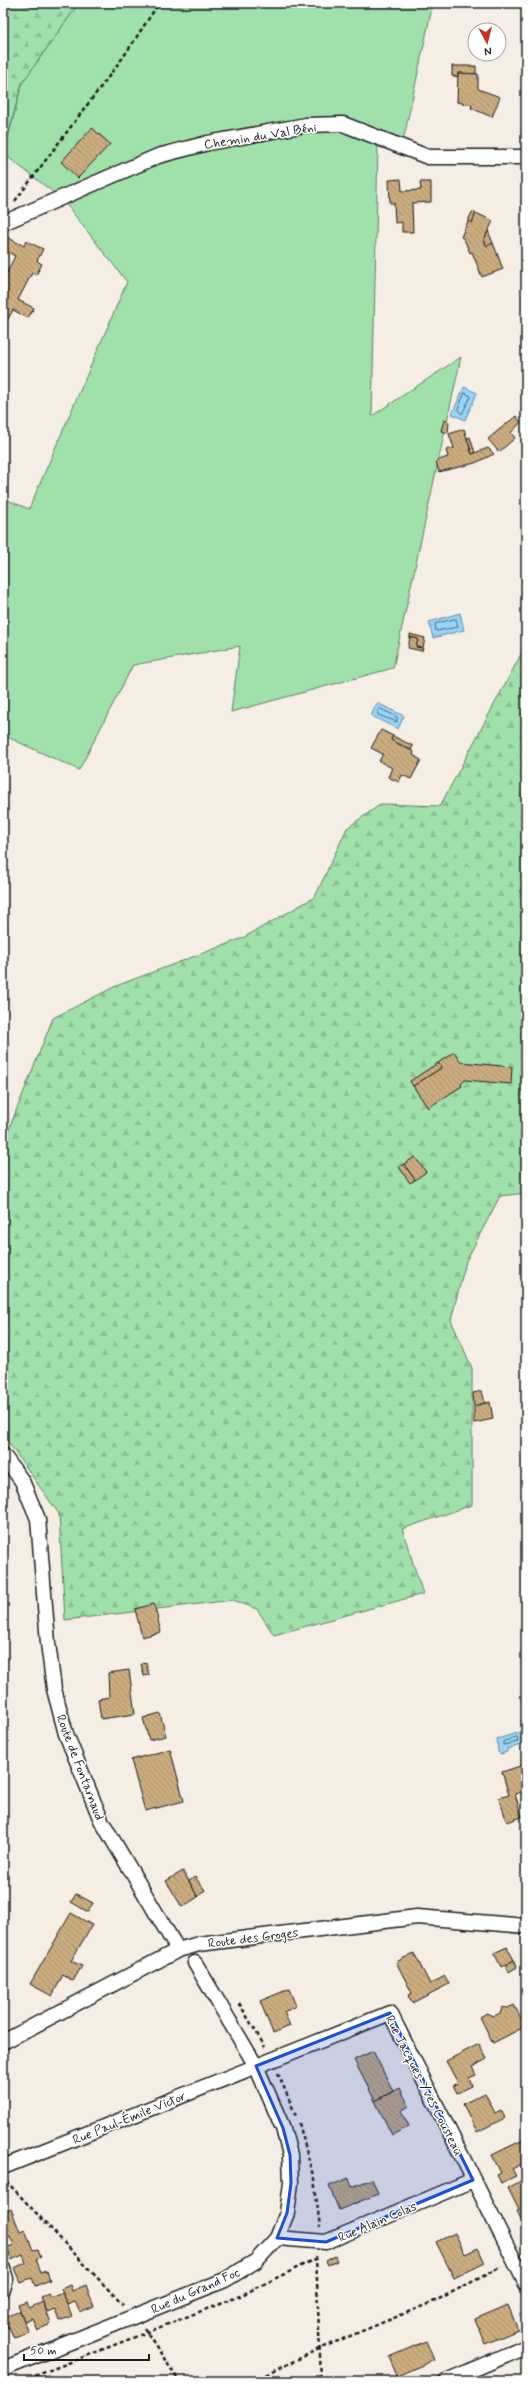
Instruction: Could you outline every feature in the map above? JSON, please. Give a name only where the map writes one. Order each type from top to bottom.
[{"type":"street","name":"Chemin du Val Béni","points":[[3,223],[158,156],[208,143],[306,125],[343,124],[428,157],[526,157]]},
{"type":"street","name":"Route de Fontarnaud","points":[[3,1455],[22,1481],[38,1519],[48,1643],[54,1689],[66,1734],[101,1820],[178,1950]]},
{"type":"street","name":"Route des Groges","points":[[3,2042],[178,1950],[222,1939],[417,1917],[526,1926]]},
{"type":"street","name":"Rue du Grand Foc","points":[[3,2368],[225,2280],[256,2262],[277,2238],[288,2205],[291,2183],[290,2155],[283,2128],[256,2066],[194,1963]]},
{"type":"street","name":"Rue Jacques-Yves Cousteau","points":[[256,2066],[390,2013],[526,2284]]},
{"type":"street","name":"Rue Paul-Émile Victor","points":[[3,2167],[256,2066]]},
{"type":"street","name":"Rue Alain Colas","points":[[277,2238],[319,2243],[334,2240],[473,2180]]},
{"type":"street","points":[[3,2269],[6,2279],[3,2289]]},
{"type":"street","points":[[446,2381],[526,2347]]},
{"type":"path","points":[[12,205],[124,56],[158,3]]},
{"type":"path","points":[[3,2177],[148,2332],[179,2381]]},
{"type":"path","points":[[319,2243],[317,2258],[321,2381]]},
{"type":"path","points":[[22,2381],[240,2296],[317,2258]]},
{"type":"path","points":[[252,2381],[321,2348],[435,2301],[514,2260]]},
{"type":"highlighted area","points":[[390,2013],[473,2180],[326,2242],[277,2238],[287,2213],[291,2183],[290,2155],[283,2128],[256,2066]]},
{"type":"green space","points":[[3,3],[79,3],[22,83],[3,154]]},
{"type":"green space","points":[[79,3],[433,3],[404,137],[378,145],[372,416],[461,357],[393,668],[231,712],[240,646],[133,665],[79,770],[3,735],[3,498],[29,509],[127,282],[62,199],[4,154],[22,83]]},
{"type":"green space","points":[[526,645],[526,1193],[500,1196],[466,1261],[451,1320],[472,1368],[472,1505],[402,1529],[423,1594],[274,1635],[257,1609],[233,1600],[65,1620],[59,1514],[3,1435],[3,1144],[53,1018],[116,986],[243,938],[315,897],[347,828],[381,804],[440,806]]},
{"type":"water","points":[[464,387],[477,393],[465,420],[452,414]]},
{"type":"water","points":[[460,613],[464,630],[433,638],[429,622]]},
{"type":"water","points":[[377,703],[404,716],[398,729],[371,716]]},
{"type":"water","points":[[521,1732],[525,1744],[507,1749],[507,1752],[501,1754],[498,1752],[497,1739]]},
{"type":"building","points":[[452,66],[476,66],[476,74],[458,73],[458,77],[452,76]]},
{"type":"building","points":[[458,73],[478,74],[478,89],[500,97],[492,117],[471,108],[472,105],[457,102]]},
{"type":"building","points":[[92,128],[110,144],[78,178],[61,162]]},
{"type":"building","points":[[401,179],[402,191],[421,190],[420,182],[431,182],[431,202],[412,203],[413,232],[402,232],[402,222],[395,223],[394,203],[390,203],[389,180]]},
{"type":"building","points":[[472,212],[476,213],[472,223],[468,221]]},
{"type":"building","points":[[476,213],[493,221],[484,240],[487,246],[493,243],[503,269],[482,277],[472,252],[470,253],[464,239],[461,237],[468,221],[472,223]]},
{"type":"building","points":[[488,231],[493,243],[487,246],[484,240]]},
{"type":"building","points":[[3,235],[24,246],[26,241],[43,249],[37,261],[42,264],[36,275],[32,273],[18,300],[34,308],[28,318],[13,310],[8,319],[3,316],[3,280],[15,256],[3,249]]},
{"type":"building","points":[[516,416],[521,422],[511,433],[515,438],[499,452],[488,439]]},
{"type":"building","points":[[444,420],[449,422],[448,433],[441,431]]},
{"type":"building","points":[[464,429],[472,454],[488,448],[494,454],[475,463],[439,472],[436,461],[448,457],[446,450],[454,448],[449,434]]},
{"type":"building","points":[[470,437],[475,453],[472,454],[467,438]]},
{"type":"building","points":[[410,634],[425,638],[423,648],[416,647],[418,639],[410,637]]},
{"type":"building","points":[[410,637],[418,639],[416,647],[423,648],[422,651],[408,648]]},
{"type":"building","points":[[381,730],[393,736],[391,740],[414,752],[413,755],[421,760],[411,779],[402,775],[399,782],[388,777],[392,768],[379,761],[383,754],[371,748]]},
{"type":"building","points":[[393,736],[413,746],[411,750],[391,740]]},
{"type":"building","points":[[454,1052],[461,1062],[512,1067],[511,1084],[465,1080],[461,1084],[462,1086],[428,1108],[413,1086],[441,1068],[438,1063]]},
{"type":"building","points":[[438,1063],[441,1068],[413,1086],[410,1081]]},
{"type":"building","points":[[415,1157],[426,1172],[415,1180],[404,1164]]},
{"type":"building","points":[[404,1164],[415,1180],[410,1183],[399,1167]]},
{"type":"building","points":[[482,1391],[485,1403],[474,1406],[473,1393]]},
{"type":"building","points":[[490,1402],[493,1419],[474,1423],[474,1406]]},
{"type":"building","points":[[154,1604],[161,1632],[142,1637],[135,1609]]},
{"type":"building","points":[[146,1663],[149,1675],[144,1676],[141,1664]]},
{"type":"building","points":[[129,1670],[135,1714],[101,1719],[98,1699],[109,1697],[108,1673]]},
{"type":"building","points":[[160,1713],[166,1736],[149,1740],[143,1718]]},
{"type":"building","points":[[170,1749],[184,1801],[145,1811],[131,1760]]},
{"type":"building","points":[[526,1764],[526,1790],[515,1794],[522,1817],[507,1822],[499,1798],[509,1795],[502,1772]]},
{"type":"building","points":[[183,1871],[198,1897],[182,1907],[166,1881]]},
{"type":"building","points":[[195,1877],[205,1890],[198,1897],[189,1881]]},
{"type":"building","points":[[76,1894],[93,1903],[88,1912],[71,1902]]},
{"type":"building","points":[[71,1913],[92,1925],[71,1961],[82,1966],[73,1981],[63,1975],[52,1996],[30,1984]]},
{"type":"building","points":[[507,1947],[514,1960],[501,1967],[494,1953]]},
{"type":"building","points":[[414,1953],[430,1984],[445,1976],[449,1984],[412,2003],[408,1996],[412,1993],[396,1962]]},
{"type":"building","points":[[514,1960],[517,1967],[509,1972],[505,1965]]},
{"type":"building","points":[[289,1989],[296,2006],[284,2012],[290,2026],[273,2033],[260,2001]]},
{"type":"building","points":[[514,2005],[521,2018],[526,2016],[526,2026],[493,2043],[480,2017],[487,2013],[494,2016],[500,2013],[502,2007],[508,2008]]},
{"type":"building","points":[[479,2044],[487,2059],[472,2067],[476,2075],[469,2078],[472,2086],[457,2093],[453,2085],[458,2083],[446,2061]]},
{"type":"building","points":[[373,2051],[393,2091],[375,2101],[354,2060]]},
{"type":"building","points":[[400,2088],[409,2106],[401,2111],[409,2126],[392,2135],[375,2101]]},
{"type":"building","points":[[485,2093],[495,2113],[501,2110],[505,2118],[477,2132],[463,2104]]},
{"type":"building","points":[[523,2140],[526,2146],[526,2162],[512,2169],[516,2176],[501,2183],[497,2175],[501,2173],[492,2155]]},
{"type":"building","points":[[349,2178],[352,2187],[372,2179],[378,2194],[339,2210],[329,2186]]},
{"type":"building","points":[[526,2178],[526,2216],[521,2219],[517,2211],[519,2210],[508,2188]]},
{"type":"building","points":[[3,2202],[7,2211],[11,2209],[20,2232],[25,2230],[33,2250],[38,2249],[41,2257],[36,2259],[41,2273],[47,2271],[50,2280],[35,2286],[32,2278],[20,2282],[14,2268],[26,2263],[23,2255],[11,2260],[8,2247],[14,2245],[10,2236],[3,2239]]},
{"type":"building","points":[[455,2233],[465,2254],[478,2248],[485,2263],[454,2278],[436,2242]]},
{"type":"building","points":[[335,2256],[337,2261],[328,2265],[326,2261]]},
{"type":"building","points":[[70,2285],[72,2291],[86,2285],[94,2307],[80,2313],[75,2301],[67,2304],[61,2289]]},
{"type":"building","points":[[63,2293],[72,2316],[59,2321],[55,2309],[47,2312],[41,2297],[49,2294],[51,2298]]},
{"type":"building","points":[[27,2302],[29,2308],[43,2302],[51,2324],[37,2330],[32,2318],[24,2321],[18,2305]]},
{"type":"building","points":[[508,2305],[518,2330],[485,2344],[475,2319]]},
{"type":"building","points":[[3,2311],[6,2317],[20,2311],[29,2333],[14,2338],[9,2327],[3,2329]]},
{"type":"building","points":[[426,2341],[434,2360],[397,2376],[389,2357]]}]
